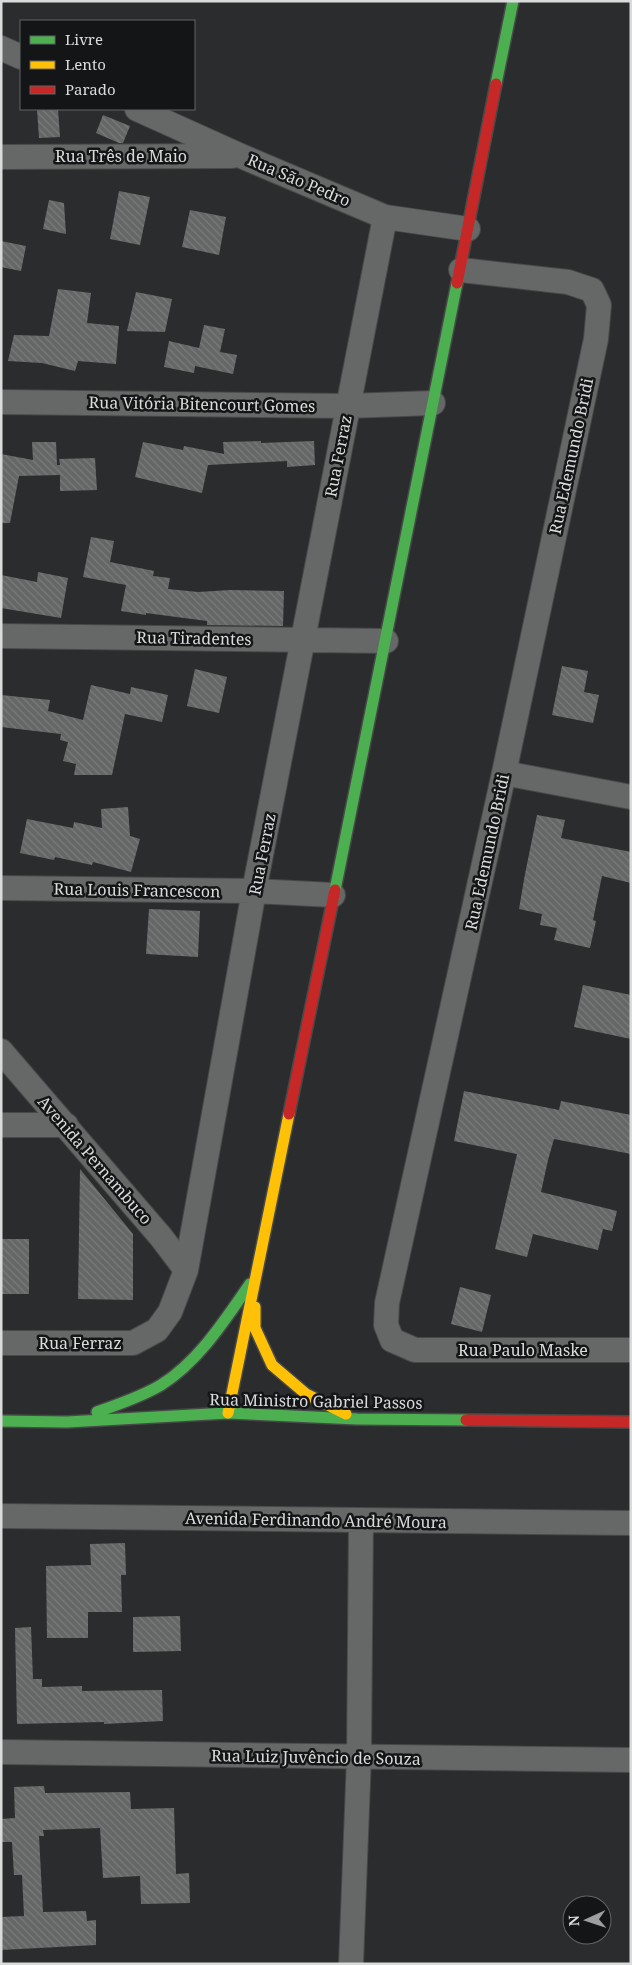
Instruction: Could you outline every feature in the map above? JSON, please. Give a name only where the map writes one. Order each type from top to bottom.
[{"type":"main road","points":[[228,1413],[386,641],[513,1]]},
{"type":"main road","points":[[255,1277],[255,1328],[272,1365],[306,1394],[357,1419]]},
{"type":"main road","points":[[67,1422],[128,1400],[167,1381],[207,1344],[255,1277]]},
{"type":"main road","name":"Rua Ministro Gabriel Passos","points":[[1,1421],[67,1422],[228,1413],[357,1419],[631,1422]]},
{"type":"street","points":[[1,48],[20,57]]},
{"type":"street","name":"Rua São Pedro","points":[[139,110],[241,156],[385,217],[468,229]]},
{"type":"street","name":"Rua Três de Maio","points":[[1,157],[241,156]]},
{"type":"street","name":"Rua Ferraz","points":[[1,1344],[133,1342],[157,1330],[170,1312],[186,1270],[254,891],[385,217]]},
{"type":"street","name":"Rua Edemundo Bridi","points":[[415,1350],[392,1340],[386,1325],[387,1303],[504,772],[596,339],[598,305],[592,290],[568,282],[460,270]]},
{"type":"street","name":"Rua Vitória Bitencourt Gomes","points":[[1,402],[348,406],[433,403]]},
{"type":"street","name":"Rua Tiradentes","points":[[1,636],[386,641]]},
{"type":"street","points":[[504,772],[631,797]]},
{"type":"street","name":"Rua Louis Francescon","points":[[1,888],[254,891],[334,895]]},
{"type":"street","name":"Avenida Pernambuco","points":[[1,1052],[161,1236],[186,1270]]},
{"type":"street","points":[[1,1124],[66,1125]]},
{"type":"street","name":"Rua Paulo Maske","points":[[415,1350],[630,1345]]},
{"type":"street","name":"Avenida Ferdinando André Moura","points":[[1,1516],[631,1522]]},
{"type":"street","points":[[351,1964],[359,1757],[360,1520]]},
{"type":"street","name":"Rua Luiz Juvêncio de Souza","points":[[1,1752],[631,1760]]},
{"type":"building","points":[[37,110],[58,110],[60,137],[39,138]]},
{"type":"building","points":[[103,115],[130,126],[123,143],[96,133]]},
{"type":"building","points":[[119,191],[150,197],[140,245],[110,239]]},
{"type":"building","points":[[49,200],[64,203],[66,234],[43,229]]},
{"type":"building","points":[[190,210],[226,217],[219,255],[182,247]]},
{"type":"building","points":[[1,241],[26,246],[21,271],[1,267]]},
{"type":"building","points":[[58,289],[91,293],[87,323],[119,326],[116,364],[78,361],[75,371],[42,363],[8,361],[14,335],[49,336]]},
{"type":"building","points":[[136,292],[172,299],[165,332],[127,331]]},
{"type":"building","points":[[204,325],[225,329],[220,352],[237,355],[233,374],[195,366],[194,373],[164,367],[169,341],[199,348]]},
{"type":"building","points":[[261,441],[261,443],[314,441],[315,465],[287,467],[287,461],[208,465],[202,493],[135,477],[143,442],[183,450],[184,446],[224,454],[223,442]]},
{"type":"building","points":[[32,442],[56,442],[57,465],[60,465],[59,459],[95,458],[97,490],[60,491],[60,475],[19,476],[10,523],[1,523],[1,454],[33,460]]},
{"type":"building","points":[[91,537],[114,541],[110,562],[154,571],[153,576],[170,578],[168,589],[198,592],[230,590],[284,591],[283,626],[207,625],[207,621],[121,611],[126,585],[83,577]]},
{"type":"building","points":[[38,572],[68,578],[61,618],[1,608],[1,575],[37,582]]},
{"type":"building","points":[[562,666],[588,671],[584,692],[599,695],[593,723],[552,715]]},
{"type":"building","points":[[195,669],[227,677],[219,713],[187,706]]},
{"type":"building","points":[[91,685],[130,694],[131,687],[168,695],[162,722],[125,714],[112,775],[74,775],[76,764],[63,761],[68,742],[60,740],[61,734],[1,727],[1,695],[50,700],[48,711],[83,720]]},
{"type":"building","points":[[128,807],[130,836],[140,839],[131,872],[93,862],[92,865],[55,857],[54,860],[20,853],[27,819],[73,828],[74,822],[102,828],[101,809]]},
{"type":"building","points":[[537,815],[565,820],[561,838],[631,852],[631,883],[602,876],[593,920],[596,921],[590,948],[554,940],[557,928],[540,925],[542,914],[519,909]]},
{"type":"building","points":[[149,909],[200,911],[198,957],[146,954]]},
{"type":"building","points":[[583,985],[631,995],[631,1039],[574,1027]]},
{"type":"building","points":[[464,1091],[559,1110],[561,1101],[631,1115],[631,1154],[554,1139],[548,1160],[541,1192],[617,1211],[612,1231],[603,1229],[598,1250],[533,1234],[527,1257],[495,1249],[517,1154],[454,1141]]},
{"type":"building","points":[[80,1169],[133,1234],[133,1300],[78,1299]]},
{"type":"building","points":[[1,1239],[29,1239],[29,1294],[1,1294]]},
{"type":"building","points":[[460,1287],[491,1295],[482,1332],[451,1324]]},
{"type":"building","points":[[125,1543],[126,1575],[121,1575],[122,1612],[88,1612],[88,1638],[47,1638],[46,1566],[91,1565],[90,1544]]},
{"type":"building","points":[[180,1616],[181,1651],[133,1652],[133,1617]]},
{"type":"building","points":[[31,1627],[33,1679],[42,1679],[42,1687],[82,1686],[82,1691],[162,1690],[163,1721],[104,1724],[104,1722],[17,1724],[15,1628]]},
{"type":"building","points":[[44,1786],[45,1793],[130,1792],[131,1809],[174,1808],[176,1874],[189,1873],[190,1903],[141,1904],[140,1876],[103,1878],[100,1828],[43,1830],[44,1836],[39,1836],[43,1912],[86,1911],[87,1921],[96,1920],[96,1945],[1,1950],[1,1917],[24,1916],[22,1875],[14,1875],[12,1842],[1,1842],[1,1819],[15,1818],[14,1787]]},
{"type":"traffic: fast","points":[[496,84],[513,1]]},
{"type":"traffic: fast","points":[[335,890],[457,283]]},
{"type":"traffic: fast","points":[[97,1412],[146,1393],[175,1375],[210,1339],[250,1284]]},
{"type":"traffic: fast","points":[[1,1421],[67,1422],[228,1413],[357,1419],[466,1420]]},
{"type":"traffic: slow","points":[[228,1413],[289,1114]]},
{"type":"traffic: slow","points":[[255,1307],[255,1328],[272,1365],[306,1394],[346,1414]]},
{"type":"traffic: jam","points":[[457,283],[496,84]]},
{"type":"traffic: jam","points":[[289,1114],[335,890]]},
{"type":"traffic: jam","points":[[466,1420],[631,1422]]}]
